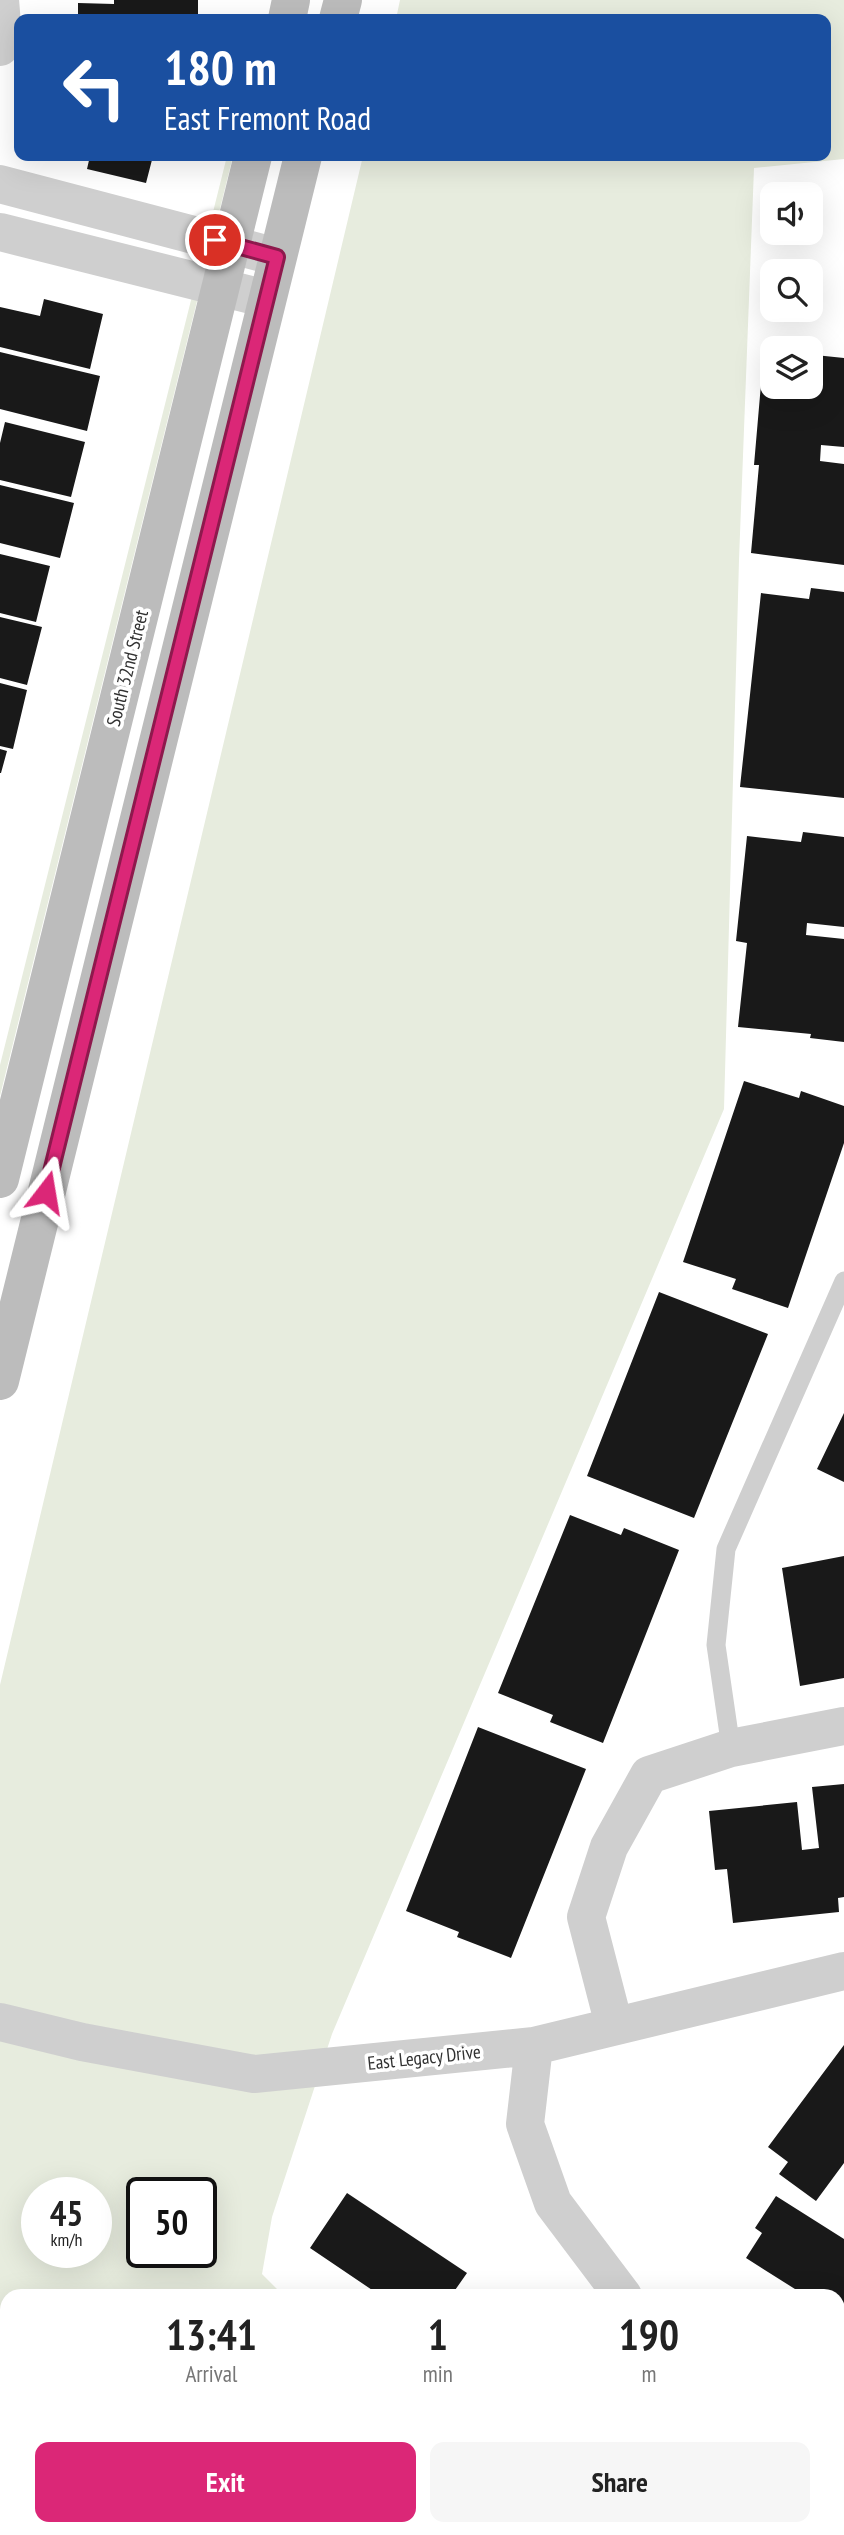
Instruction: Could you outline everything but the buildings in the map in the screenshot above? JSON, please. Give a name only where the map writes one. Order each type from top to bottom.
[{"type":"main road","name":"South 32nd Street","points":[[0,1179],[252,161]]},
{"type":"main road","points":[[0,1381],[302,161]]},
{"type":"street","points":[[0,0],[3,36],[0,47]]},
{"type":"street","points":[[0,184],[277,257]]},
{"type":"street","points":[[66,249],[78,205]]},
{"type":"street","points":[[0,232],[267,299]]},
{"type":"street","points":[[614,2025],[586,1917],[610,1847],[649,1775],[731,1748],[844,1726]]},
{"type":"street","name":"East Legacy Drive","points":[[0,2022],[82,2042],[254,2074],[534,2046],[844,1971]]},
{"type":"street","points":[[534,2046],[525,2124],[553,2203],[617,2289]]},
{"type":"lane","points":[[731,1748],[716,1645],[726,1549],[844,1281]]},
{"type":"shaded area","points":[[400,0],[844,0],[844,159],[831,160],[831,14],[397,14]]},
{"type":"shaded area","points":[[226,161],[232,161],[0,1096],[0,1065]]},
{"type":"shaded area","points":[[362,161],[824,161],[754,168],[739,560],[724,1109],[332,2034],[272,2217],[262,2274],[277,2289],[0,2289],[0,1685]]},
{"type":"route","points":[[46,1192],[277,257],[215,240]]}]
